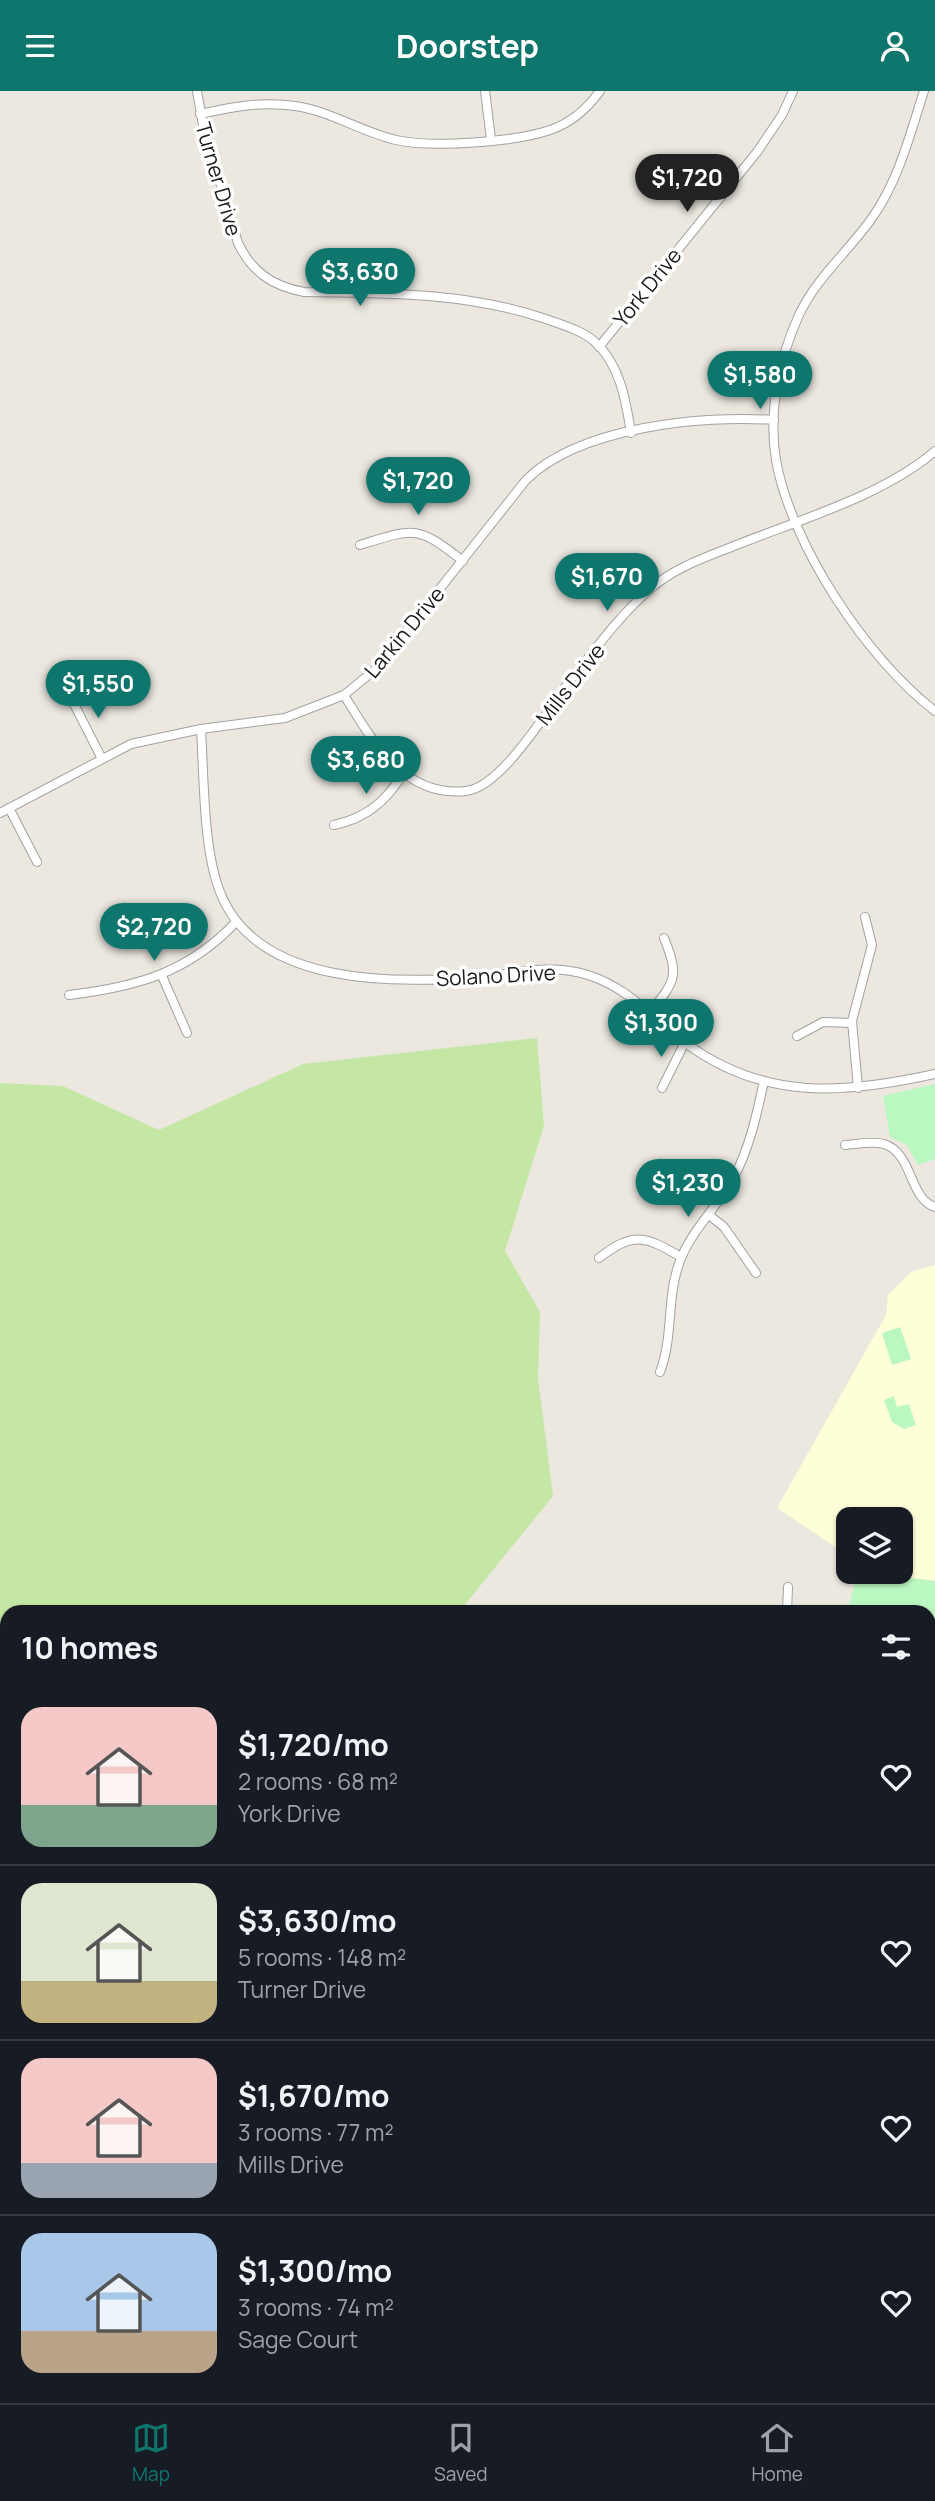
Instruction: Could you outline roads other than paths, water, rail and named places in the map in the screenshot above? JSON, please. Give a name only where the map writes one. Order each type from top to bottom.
[{"type":"street","name":"Turner Drive","points":[[197,91],[200,114],[237,243],[254,268],[272,282],[304,292],[450,296],[531,314],[583,334],[599,347],[621,382],[631,433]]},
{"type":"street","points":[[485,91],[491,139]]},
{"type":"street","points":[[200,114],[238,106],[278,104],[319,111],[375,133],[414,143],[455,144],[550,130],[574,119],[600,91]]},
{"type":"street","name":"York Drive","points":[[599,347],[757,152],[782,115],[793,91]]},
{"type":"street","points":[[924,91],[887,194],[859,235],[823,276],[800,313],[783,357],[774,420],[776,460],[797,521],[823,579],[856,627],[903,683],[935,711]]},
{"type":"street","name":"Larkin Drive","points":[[0,813],[131,744],[201,729],[285,718],[344,695],[377,668],[526,480],[543,463],[574,447],[696,420],[774,420]]},
{"type":"street","name":"Mills Drive","points":[[344,695],[380,752],[403,774],[440,790],[472,790],[489,780],[516,754],[630,607],[652,587],[704,557],[890,481],[935,451]]},
{"type":"street","points":[[360,545],[403,531],[415,531],[438,541],[463,561]]},
{"type":"street","points":[[69,694],[102,759]]},
{"type":"street","name":"Solano Drive","points":[[201,729],[214,870],[219,891],[236,922],[255,939],[301,965],[326,973],[418,979],[481,977],[533,968],[564,970],[604,982],[652,1011],[685,1042],[734,1072],[764,1081],[827,1091],[935,1075]]},
{"type":"street","points":[[334,825],[354,821],[370,811],[390,796],[403,774]]},
{"type":"street","points":[[9,808],[37,862]]},
{"type":"street","points":[[858,1088],[852,1023],[872,945],[865,917]]},
{"type":"street","points":[[69,995],[136,985],[162,976],[206,948],[236,922]]},
{"type":"street","points":[[652,1011],[672,986],[675,974],[674,962],[664,938]]},
{"type":"street","points":[[162,976],[187,1033]]},
{"type":"street","points":[[797,1036],[822,1022],[852,1023]]},
{"type":"street","points":[[662,1088],[685,1042]]},
{"type":"street","points":[[660,1371],[668,1350],[675,1275],[681,1257],[733,1178],[743,1156],[764,1081]]},
{"type":"street","points":[[845,1145],[874,1143],[893,1149],[905,1163],[925,1201],[935,1207]]},
{"type":"street","points":[[709,1215],[724,1227],[756,1273]]},
{"type":"street","points":[[599,1258],[613,1247],[634,1238],[646,1239],[681,1257]]},
{"type":"street","points":[[787,1605],[788,1587]]}]
